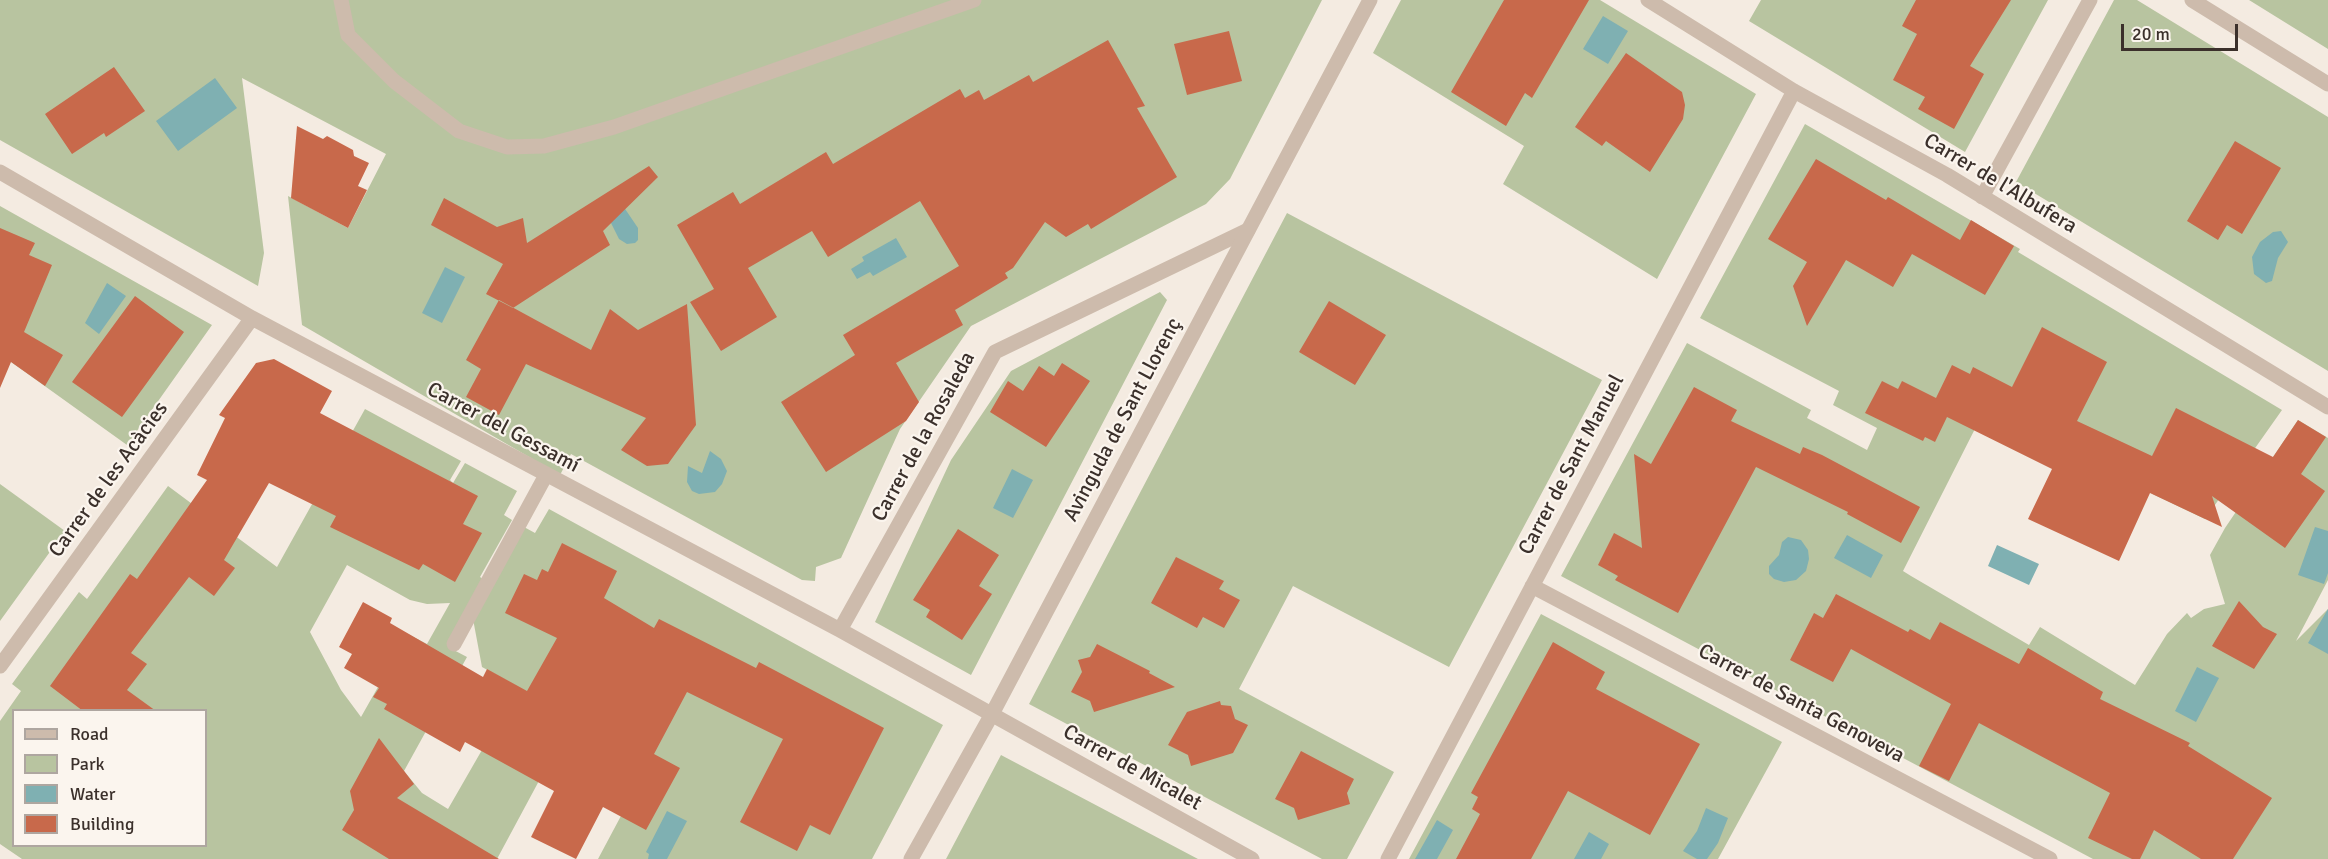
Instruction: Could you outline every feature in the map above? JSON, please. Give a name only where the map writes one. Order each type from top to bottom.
[{"type":"street","points":[[341,0],[348,35],[394,81],[459,132],[507,147],[544,146],[614,127],[974,0]]},
{"type":"street","name":"Avinguda de Sant Llorenç","points":[[911,859],[992,714],[1370,0]]},
{"type":"street","name":"Carrer de l'Albufera","points":[[1648,0],[1794,91],[1982,197],[2328,407]]},
{"type":"street","points":[[1982,197],[2090,0]]},
{"type":"street","points":[[2192,0],[2328,84]]},
{"type":"street","name":"Carrer de Sant Manuel","points":[[1388,859],[1794,91]]},
{"type":"street","name":"Carrer del Gessamí","points":[[0,172],[252,318],[840,630],[992,714]]},
{"type":"street","name":"Carrer de la Rosaleda","points":[[840,630],[995,352],[1248,230]]},
{"type":"street","name":"Carrer de les Acàcies","points":[[0,666],[252,318]]},
{"type":"street","points":[[454,644],[546,475]]},
{"type":"street","name":"Carrer de Santa Genoveva","points":[[1532,586],[2050,859]]},
{"type":"street","name":"Carrer de Micalet","points":[[992,714],[1252,859]]},
{"type":"green space","points":[[0,0],[1322,0],[1230,179],[1206,204],[971,326],[900,429],[841,558],[816,567],[815,581],[802,580],[571,454],[560,475],[302,325],[288,196],[348,228],[386,154],[242,78],[264,253],[258,286],[0,140]]},
{"type":"green space","points":[[1401,0],[1600,0],[1756,94],[1657,279],[1503,184],[1524,146],[1373,53]]},
{"type":"green space","points":[[1761,0],[2048,0],[1965,152],[1749,21]]},
{"type":"green space","points":[[2114,0],[2137,0],[2328,117],[2328,371],[2016,182]]},
{"type":"green space","points":[[2249,0],[2328,0],[2328,49]]},
{"type":"green space","points":[[1805,124],[2020,249],[2018,252],[2282,410],[2205,519],[1983,413],[1903,571],[1911,576],[2029,645],[2040,627],[2135,685],[2167,634],[2187,613],[2191,618],[2204,609],[2225,604],[2210,555],[2225,528],[2298,420],[2328,438],[2328,580],[2296,641],[2328,609],[2328,859],[2093,859],[1561,576],[1687,343],[1811,410],[1807,418],[1867,450],[1877,428],[1833,405],[1839,391],[1700,318]]},
{"type":"green space","points":[[0,206],[212,325],[127,445],[0,354]]},
{"type":"green space","points":[[1287,213],[1602,380],[1449,667],[1293,586],[1239,689],[1394,772],[1347,859],[1322,859],[1029,704]]},
{"type":"green space","points":[[1160,292],[1167,300],[971,675],[875,622],[951,460],[1011,371]]},
{"type":"green space","points":[[365,409],[461,461],[450,480],[453,483],[465,463],[517,491],[504,515],[512,520],[480,577],[486,581],[448,647],[467,657],[404,771],[422,793],[448,809],[490,736],[515,685],[482,667],[473,619],[524,527],[535,533],[549,509],[943,725],[872,859],[598,859],[654,754],[576,712],[497,859],[22,859],[0,844],[0,721],[21,691],[12,684],[79,592],[87,599],[168,486],[277,567]],"holes":[[[347,565],[410,600],[427,604],[450,603],[427,644],[408,634],[361,717],[341,690],[310,632]]]},
{"type":"green space","points":[[0,484],[65,531],[0,621]]},
{"type":"green space","points":[[1541,614],[1782,742],[1718,859],[1409,859]]},
{"type":"green space","points":[[1001,755],[1198,859],[946,859]]},
{"type":"water","points":[[1603,16],[1628,31],[1608,64],[1583,49]]},
{"type":"water","points":[[215,78],[237,108],[178,151],[156,121]]},
{"type":"water","points":[[619,200],[638,228],[638,240],[635,243],[627,244],[619,239],[609,219]]},
{"type":"water","points":[[2281,231],[2288,242],[2278,258],[2272,281],[2266,283],[2254,274],[2252,257],[2260,242],[2273,232]]},
{"type":"water","points":[[896,238],[907,257],[873,276],[870,272],[857,279],[851,269],[864,261],[862,257]]},
{"type":"water","points":[[445,267],[465,277],[442,323],[422,313]]},
{"type":"water","points":[[107,283],[126,296],[99,334],[85,323]]},
{"type":"water","points":[[710,451],[721,459],[727,471],[722,484],[715,492],[699,494],[692,491],[687,482],[688,466],[702,473]]},
{"type":"water","points":[[1012,469],[1033,480],[1013,518],[993,508]]},
{"type":"water","points":[[2315,527],[2328,531],[2328,573],[2324,584],[2298,575]]},
{"type":"water","points":[[1847,535],[1883,555],[1871,578],[1834,558]]},
{"type":"water","points":[[1788,537],[1801,540],[1808,550],[1809,559],[1806,571],[1796,580],[1784,582],[1774,579],[1769,574],[1769,566],[1779,555],[1782,542]]},
{"type":"water","points":[[1997,545],[2039,564],[2029,585],[1988,566]]},
{"type":"water","points":[[2328,609],[2328,654],[2308,643]]},
{"type":"water","points":[[2197,667],[2219,678],[2196,722],[2175,711]]},
{"type":"water","points":[[1706,808],[1728,818],[1718,843],[1707,859],[1697,859],[1683,851],[1697,831]]},
{"type":"water","points":[[667,811],[687,821],[667,859],[648,859],[649,854],[646,852]]},
{"type":"water","points":[[1437,820],[1453,830],[1437,859],[1415,859]]},
{"type":"water","points":[[1589,832],[1609,844],[1601,859],[1574,859]]},
{"type":"building","points":[[1504,0],[1589,0],[1532,98],[1525,93],[1506,126],[1451,92]]},
{"type":"building","points":[[1916,0],[2011,0],[1970,66],[1984,74],[1954,129],[1918,109],[1925,97],[1893,80],[1917,34],[1902,26]]},
{"type":"building","points":[[1229,31],[1242,81],[1187,95],[1174,44]]},
{"type":"building","points":[[1108,40],[1145,106],[1137,108],[1177,177],[1091,229],[1088,224],[1066,237],[1045,222],[1013,268],[1005,273],[1008,278],[955,310],[963,325],[896,363],[919,402],[906,421],[826,472],[781,402],[855,355],[843,335],[959,266],[920,201],[828,257],[812,231],[748,268],[777,317],[721,351],[690,302],[714,289],[677,225],[733,192],[740,204],[826,152],[833,164],[960,89],[965,98],[979,90],[984,100],[1029,75],[1033,82]]},
{"type":"building","points":[[1626,53],[1682,92],[1685,105],[1683,119],[1650,172],[1606,141],[1602,146],[1575,127]]},
{"type":"building","points":[[114,67],[145,111],[106,137],[104,133],[72,154],[45,114]]},
{"type":"building","points":[[297,126],[323,139],[327,136],[353,150],[354,156],[369,163],[358,186],[367,190],[348,228],[291,198]]},
{"type":"building","points":[[2235,141],[2281,168],[2242,234],[2227,225],[2218,240],[2187,221]]},
{"type":"building","points":[[1816,159],[1886,200],[1888,197],[1960,240],[1971,220],[2014,246],[1985,295],[1912,254],[1893,287],[1846,260],[1807,326],[1793,286],[1807,262],[1768,239]]},
{"type":"building","points":[[649,166],[658,177],[603,231],[610,245],[513,308],[486,294],[503,264],[431,225],[444,198],[497,227],[523,218],[527,243]]},
{"type":"building","points":[[0,228],[35,243],[29,255],[52,265],[24,332],[63,355],[45,386],[11,362],[0,388]]},
{"type":"building","points":[[135,296],[184,332],[122,417],[72,382]]},
{"type":"building","points":[[499,300],[591,350],[610,309],[638,330],[687,304],[696,425],[668,464],[647,466],[621,450],[646,418],[526,364],[499,415],[466,397],[481,369],[466,360]]},
{"type":"building","points":[[1329,301],[1386,335],[1355,385],[1299,352]]},
{"type":"building","points":[[2042,327],[2107,362],[2077,421],[2152,456],[2176,408],[2273,457],[2298,420],[2326,437],[2301,474],[2325,491],[2285,548],[2212,496],[2222,527],[2150,493],[2119,561],[2028,519],[2052,469],[1947,417],[1935,442],[1925,437],[1923,441],[1865,413],[1882,381],[1898,389],[1902,381],[1936,398],[1952,365],[1970,374],[1973,367],[2012,387]]},
{"type":"building","points":[[274,359],[332,391],[320,413],[478,496],[463,524],[482,533],[455,582],[423,564],[419,570],[330,527],[336,516],[269,483],[224,560],[235,568],[214,596],[189,577],[131,653],[147,664],[127,690],[153,709],[80,709],[50,686],[130,574],[137,579],[207,480],[197,475],[225,418],[219,415],[256,363]]},
{"type":"building","points":[[1062,363],[1090,381],[1046,447],[990,412],[1008,381],[1023,391],[1039,366],[1054,376]]},
{"type":"building","points":[[1694,387],[1737,410],[1731,421],[1800,454],[1803,447],[1822,455],[1920,507],[1901,543],[1847,514],[1848,512],[1756,467],[1678,613],[1615,580],[1618,576],[1598,565],[1614,533],[1642,548],[1634,454],[1651,464]]},
{"type":"building","points":[[958,529],[999,555],[979,586],[992,594],[962,640],[926,617],[930,610],[913,600]]},
{"type":"building","points":[[562,543],[617,571],[604,598],[654,628],[659,619],[756,668],[759,662],[884,728],[830,835],[810,825],[797,851],[740,822],[783,739],[687,692],[654,754],[680,768],[646,830],[603,807],[576,859],[531,837],[554,791],[465,742],[460,752],[384,709],[387,704],[373,697],[379,688],[344,668],[352,654],[339,647],[363,602],[392,618],[390,623],[483,677],[487,669],[527,691],[557,638],[505,613],[524,574],[537,580],[542,569],[548,572]]},
{"type":"building","points":[[1176,557],[1224,581],[1219,589],[1240,600],[1224,628],[1203,617],[1197,628],[1151,603]]},
{"type":"building","points":[[1836,594],[1908,632],[1910,629],[1930,640],[1940,622],[2019,664],[2028,648],[2103,692],[2100,699],[2190,743],[2188,746],[2272,798],[2233,859],[2201,859],[2154,830],[2140,859],[2132,859],[2088,838],[2110,793],[1979,723],[1949,781],[1919,766],[1951,704],[1851,649],[1833,682],[1790,660],[1814,613],[1823,618]]},
{"type":"building","points":[[2239,601],[2263,627],[2277,634],[2254,669],[2212,646]]},
{"type":"building","points":[[1553,642],[1605,672],[1596,689],[1700,744],[1650,835],[1568,791],[1531,859],[1456,859],[1480,814],[1472,809],[1478,797],[1471,793]]},
{"type":"building","points":[[1097,644],[1150,671],[1149,673],[1175,687],[1094,712],[1090,701],[1071,692],[1082,672],[1078,660],[1090,657]]},
{"type":"building","points":[[1220,701],[1221,705],[1231,706],[1235,719],[1248,725],[1233,753],[1191,766],[1188,755],[1168,745],[1187,712]]},
{"type":"building","points":[[379,738],[414,784],[397,798],[499,859],[389,859],[342,830],[354,810],[350,791]]},
{"type":"building","points":[[1301,751],[1354,779],[1347,793],[1350,804],[1298,820],[1294,808],[1275,799]]}]
